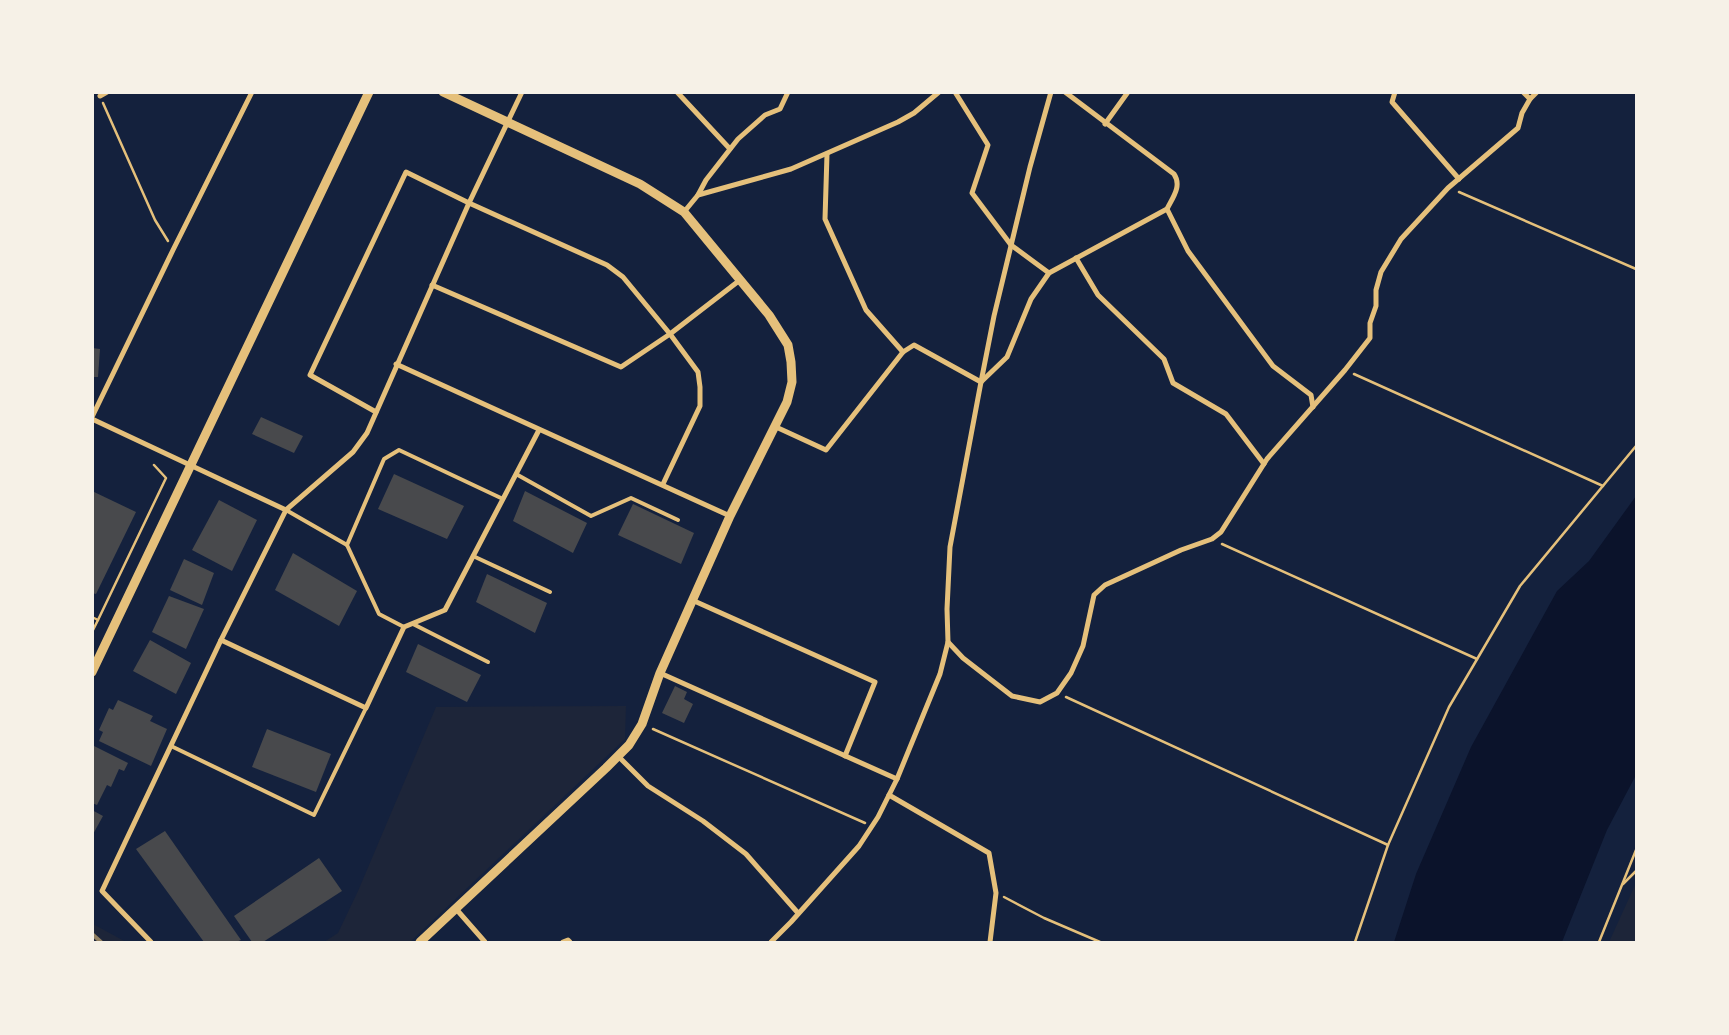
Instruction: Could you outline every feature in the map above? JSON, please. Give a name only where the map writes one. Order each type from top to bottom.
[{"type":"street","points":[[100,96],[107,92]]},
{"type":"street","points":[[252,92],[92,418],[286,510]]},
{"type":"street","points":[[92,672],[369,92]]},
{"type":"street","points":[[420,942],[629,745],[642,724],[660,673],[730,516],[776,427],[787,402],[792,382],[788,345],[769,315],[684,212],[640,184],[443,92]]},
{"type":"street","points":[[151,942],[102,891],[221,640],[286,510],[353,452],[367,433],[468,203],[522,92]]},
{"type":"street","points":[[677,92],[730,149]]},
{"type":"street","points":[[684,212],[738,139],[765,115],[780,108],[788,92]]},
{"type":"street","points":[[698,195],[791,169],[827,154],[914,113],[939,92]]},
{"type":"street","points":[[955,92],[988,144],[972,193],[1011,245],[1049,273]]},
{"type":"street","points":[[771,942],[858,846],[872,826],[897,779],[940,674],[948,642],[947,609],[950,546],[981,382],[1011,245],[1051,92]]},
{"type":"street","points":[[981,382],[1007,357],[1031,299],[1049,273],[1168,209],[1178,188],[1178,179],[1174,174],[1105,124],[1065,92]]},
{"type":"street","points":[[1105,124],[1128,92]]},
{"type":"street","points":[[1395,92],[1392,102],[1459,179]]},
{"type":"street","points":[[1524,92],[1530,99]]},
{"type":"street","points":[[948,642],[963,658],[1012,696],[1040,702],[1058,693],[1071,673],[1083,646],[1094,595],[1105,585],[1119,578],[1181,550],[1212,539],[1221,532],[1264,464],[1292,429],[1346,370],[1370,338],[1370,323],[1376,306],[1376,290],[1381,272],[1401,238],[1448,188],[1518,128],[1522,113],[1530,99],[1537,92]]},
{"type":"street","points":[[827,154],[825,219],[866,310],[903,352]]},
{"type":"street","points":[[376,412],[310,375],[406,172],[468,203],[607,265],[623,277],[670,334],[698,372],[700,406],[662,484]]},
{"type":"street","points":[[1168,209],[1188,251],[1273,366],[1311,395],[1313,407]]},
{"type":"street","points":[[1076,258],[1098,295],[1164,359],[1172,383],[1226,414],[1264,464]]},
{"type":"street","points":[[432,284],[621,367],[670,334],[740,280]]},
{"type":"street","points":[[776,427],[826,450],[903,352],[914,345],[981,382]]},
{"type":"street","points":[[396,364],[730,516]]},
{"type":"street","points":[[221,640],[366,708],[404,628],[445,610],[539,430]]},
{"type":"street","points":[[692,600],[875,682],[845,756]]},
{"type":"street","points":[[660,673],[897,779]]},
{"type":"street","points":[[618,756],[648,786],[703,821],[746,854],[798,913]]},
{"type":"street","points":[[889,795],[989,853],[996,892],[990,942]]},
{"type":"street","points":[[456,910],[485,942]]},
{"type":"street","points":[[563,942],[568,940],[570,942]]},
{"type":"lane","points":[[347,546],[384,458],[399,450],[503,499]]},
{"type":"lane","points":[[516,474],[591,516],[631,498],[678,520]]},
{"type":"lane","points":[[286,510],[347,546],[379,614],[404,628]]},
{"type":"lane","points":[[473,556],[550,592]]},
{"type":"lane","points":[[412,624],[488,662]]},
{"type":"lane","points":[[170,746],[314,815],[366,708]]},
{"type":"path","points":[[100,96],[155,220],[173,250]]},
{"type":"path","points":[[1448,188],[1636,269]]},
{"type":"path","points":[[1346,370],[1603,486]]},
{"type":"path","points":[[1355,942],[1388,845],[1449,707],[1520,586],[1636,446]]},
{"type":"path","points":[[92,632],[166,478],[154,465]]},
{"type":"path","points":[[1212,539],[1477,660]]},
{"type":"path","points":[[92,617],[98,620]]},
{"type":"path","points":[[1058,693],[1388,845]]},
{"type":"path","points":[[642,724],[872,826]]},
{"type":"path","points":[[1599,942],[1636,850]]},
{"type":"path","points":[[1622,885],[1636,871]]},
{"type":"path","points":[[996,892],[1044,918],[1100,942]]},
{"type":"shaded area","points":[[1636,496],[1636,775],[1607,830],[1562,942],[1394,942],[1416,874],[1471,747],[1557,591],[1589,561]]},
{"type":"shaded area","points":[[626,706],[625,739],[410,942],[324,942],[338,933],[358,891],[436,707]]},
{"type":"shaded area","points":[[1636,883],[1636,942],[1609,942]]},
{"type":"shaded area","points":[[93,924],[126,942],[93,942]]},
{"type":"building","points":[[92,348],[100,349],[98,377],[92,377]]},
{"type":"building","points":[[261,417],[303,436],[294,453],[252,434]]},
{"type":"building","points":[[394,474],[464,506],[447,539],[378,509]]},
{"type":"building","points":[[92,491],[136,512],[96,594],[92,593]]},
{"type":"building","points":[[525,491],[587,523],[573,553],[513,521]]},
{"type":"building","points":[[219,500],[257,520],[232,571],[192,550]]},
{"type":"building","points":[[633,504],[694,533],[681,564],[618,535]]},
{"type":"building","points":[[293,553],[357,591],[339,626],[275,590]]},
{"type":"building","points":[[184,559],[214,573],[202,605],[170,590]]},
{"type":"building","points":[[487,574],[547,603],[535,633],[476,602]]},
{"type":"building","points":[[169,596],[204,609],[186,649],[152,632]]},
{"type":"building","points":[[150,640],[191,663],[176,694],[133,671]]},
{"type":"building","points":[[418,644],[481,675],[467,702],[406,672]]},
{"type":"building","points":[[675,686],[687,692],[684,699],[693,704],[684,723],[662,713]]},
{"type":"building","points":[[118,700],[153,716],[150,721],[167,729],[151,766],[99,741],[103,732],[99,730],[109,708],[113,710]]},
{"type":"building","points":[[267,729],[331,754],[316,792],[252,767]]},
{"type":"building","points":[[94,746],[128,763],[124,771],[119,769],[111,787],[107,785],[97,805],[92,803],[92,750]]},
{"type":"building","points":[[92,810],[103,816],[92,836]]},
{"type":"building","points":[[165,831],[241,940],[236,942],[204,942],[136,849]]},
{"type":"building","points":[[319,858],[342,891],[263,942],[252,942],[234,916]]},
{"type":"railway","points":[[92,934],[101,942]]}]
